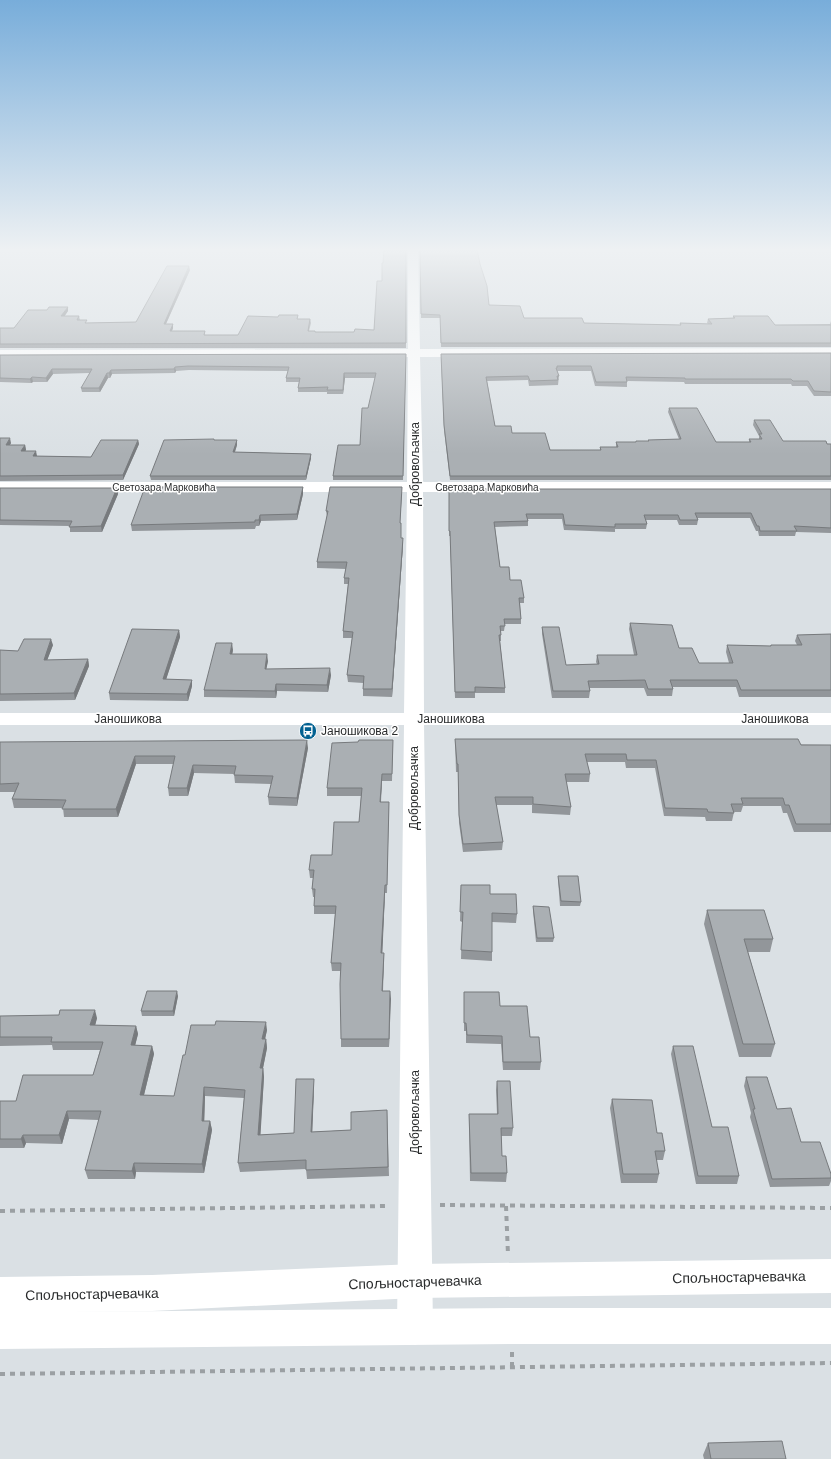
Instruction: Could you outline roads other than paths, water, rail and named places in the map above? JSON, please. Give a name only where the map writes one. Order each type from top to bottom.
[{"type":"street","name":"Добровољачка","points":[[414,317],[415,1327]]},
{"type":"street","points":[[0,354],[831,352]]},
{"type":"street","name":"Светозара Марковића","points":[[0,487],[831,486]]},
{"type":"street","name":"Јаношикова","points":[[0,719],[831,719]]},
{"type":"street","name":"Спољностарчевачка","points":[[0,1295],[152,1293],[415,1281],[831,1276]]},
{"type":"street","points":[[0,1331],[415,1327],[831,1326]]},
{"type":"place","name":"Јаношикова 2","points":[[308,731]]}]
